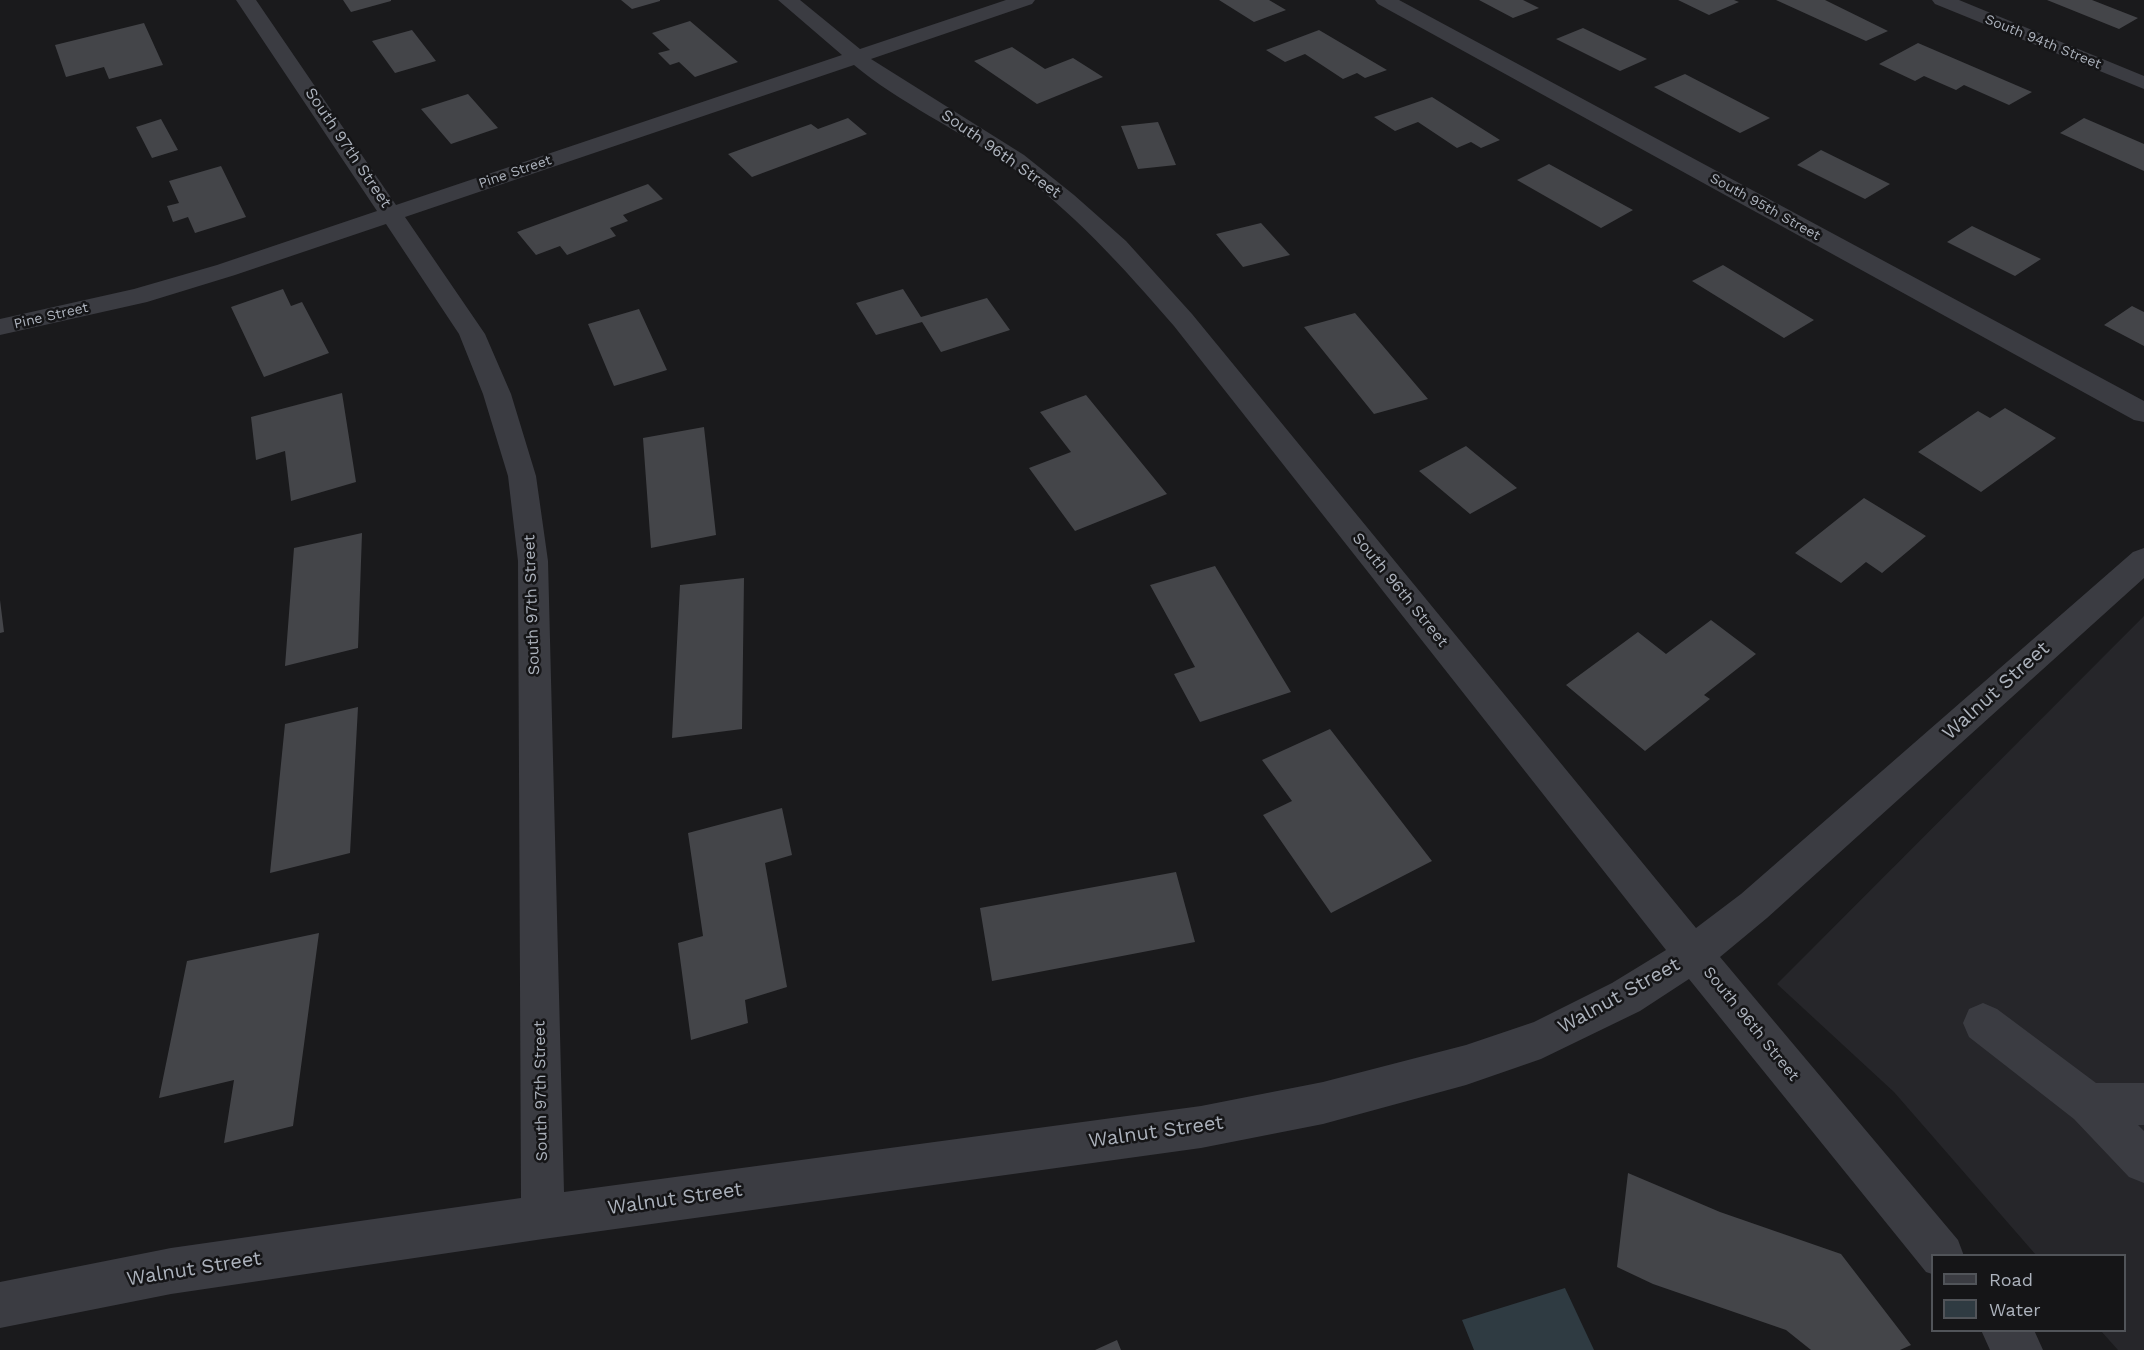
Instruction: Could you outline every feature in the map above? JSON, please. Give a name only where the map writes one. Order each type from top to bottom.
[{"type":"street","name":"South 97th Street","points":[[246,0],[393,214],[472,334],[497,394],[522,476],[533,561],[543,1217]]},
{"type":"street","name":"South 96th Street","points":[[788,0],[892,83],[1016,160],[1066,200],[1117,246],[1183,320],[1693,954],[1940,1254]]},
{"type":"street","name":"Pine Street","points":[[0,327],[62,315],[226,270],[1025,0]]},
{"type":"street","name":"South 95th Street","points":[[1385,0],[2144,413]]},
{"type":"street","name":"South 94th Street","points":[[1942,0],[2144,83]]},
{"type":"street","name":"Walnut Street","points":[[0,1305],[171,1271],[543,1217],[1201,1127],[1323,1103],[1466,1065],[1541,1039],[1626,997],[1693,954],[1754,906],[2144,560]]},
{"type":"street","points":[[1983,1023],[2089,1104],[2144,1162]]},
{"type":"street","points":[[2089,1104],[2144,1104]]},
{"type":"street","points":[[2006,1332],[2020,1350]]},
{"type":"shaded area","points":[[2144,616],[2144,1350],[2118,1350],[2102,1332],[2126,1332],[2126,1254],[2035,1254],[1894,1092],[1777,984]]},
{"type":"water","points":[[1565,1288],[1594,1350],[1474,1350],[1462,1320]]},
{"type":"building","points":[[343,0],[391,0],[391,1],[351,12]]},
{"type":"building","points":[[621,0],[660,0],[660,1],[632,9]]},
{"type":"building","points":[[1219,0],[1269,0],[1286,10],[1254,22]]},
{"type":"building","points":[[1479,0],[1523,0],[1539,8],[1513,18]]},
{"type":"building","points":[[1678,0],[1734,0],[1739,2],[1709,15]]},
{"type":"building","points":[[1776,0],[1825,0],[1888,31],[1866,41]]},
{"type":"building","points":[[2047,0],[2092,0],[2138,18],[2119,29]]},
{"type":"building","points":[[690,21],[738,62],[695,77],[679,62],[670,65],[658,53],[670,50],[652,33]]},
{"type":"building","points":[[144,23],[163,65],[109,79],[104,67],[66,77],[55,45]]},
{"type":"building","points":[[1583,28],[1647,59],[1620,71],[1556,39]]},
{"type":"building","points":[[412,30],[436,61],[395,73],[372,41]]},
{"type":"building","points":[[1319,30],[1387,70],[1365,78],[1357,73],[1343,79],[1305,54],[1285,62],[1266,50]]},
{"type":"building","points":[[1918,43],[2032,92],[2009,105],[1964,85],[1956,90],[1924,76],[1915,81],[1879,64]]},
{"type":"building","points":[[1012,47],[1045,69],[1073,58],[1103,77],[1037,104],[974,61]]},
{"type":"building","points":[[1685,74],[1770,118],[1740,133],[1654,87]]},
{"type":"building","points":[[468,94],[498,128],[451,144],[421,109]]},
{"type":"building","points":[[1432,97],[1500,140],[1481,148],[1471,142],[1457,148],[1418,122],[1395,131],[1374,117]]},
{"type":"building","points":[[848,118],[867,134],[752,177],[728,154],[811,124],[818,129]]},
{"type":"building","points":[[2084,118],[2144,144],[2144,171],[2060,133]]},
{"type":"building","points":[[161,119],[178,150],[152,158],[136,127]]},
{"type":"building","points":[[1158,122],[1176,165],[1138,169],[1121,126]]},
{"type":"building","points":[[1821,150],[1890,184],[1865,199],[1797,165]]},
{"type":"building","points":[[1549,164],[1633,210],[1601,228],[1517,180]]},
{"type":"building","points":[[221,166],[246,217],[195,233],[188,217],[173,222],[167,206],[179,203],[169,181]]},
{"type":"building","points":[[648,184],[663,199],[623,215],[628,221],[610,228],[616,236],[567,255],[560,246],[536,255],[517,232]]},
{"type":"building","points":[[1261,223],[1290,255],[1243,267],[1216,234]]},
{"type":"building","points":[[1972,226],[2041,259],[2015,276],[1947,242]]},
{"type":"building","points":[[1723,265],[1814,320],[1784,338],[1692,281]]},
{"type":"building","points":[[283,289],[291,306],[302,302],[329,353],[264,377],[231,307]]},
{"type":"building","points":[[903,289],[921,317],[987,298],[1010,330],[941,352],[922,322],[876,335],[856,303]]},
{"type":"building","points":[[2132,306],[2144,312],[2144,346],[2104,325]]},
{"type":"building","points":[[639,309],[667,370],[614,386],[588,324]]},
{"type":"building","points":[[1355,313],[1428,399],[1374,414],[1304,327]]},
{"type":"building","points":[[342,393],[356,482],[291,501],[285,451],[256,460],[251,417]]},
{"type":"building","points":[[1086,395],[1167,494],[1075,531],[1029,468],[1071,452],[1040,412]]},
{"type":"building","points":[[2005,408],[2056,438],[1981,492],[1918,452],[1978,411],[1990,418]]},
{"type":"building","points":[[704,427],[716,535],[651,548],[643,438]]},
{"type":"building","points":[[1466,446],[1517,488],[1470,514],[1419,471]]},
{"type":"building","points":[[1864,498],[1926,536],[1882,573],[1866,562],[1841,583],[1795,553]]},
{"type":"building","points":[[362,533],[358,648],[285,666],[294,548]]},
{"type":"building","points":[[1215,566],[1291,692],[1200,722],[1174,674],[1195,667],[1150,585]]},
{"type":"building","points":[[744,578],[742,729],[672,738],[680,585]]},
{"type":"building","points":[[0,600],[4,632],[0,633]]},
{"type":"building","points":[[1711,620],[1756,654],[1704,695],[1710,699],[1645,751],[1566,685],[1638,632],[1666,654]]},
{"type":"building","points":[[358,707],[350,853],[270,873],[285,724]]},
{"type":"building","points":[[1330,729],[1432,861],[1331,913],[1263,815],[1292,801],[1262,760]]},
{"type":"building","points":[[782,808],[792,855],[765,863],[787,987],[745,1000],[748,1023],[691,1040],[678,943],[703,936],[688,833]]},
{"type":"building","points":[[1176,872],[1195,942],[992,981],[980,908]]},
{"type":"building","points":[[319,933],[293,1126],[224,1143],[234,1080],[159,1098],[187,961]]},
{"type":"building","points":[[1628,1173],[1720,1212],[1841,1254],[1911,1345],[1900,1350],[1811,1350],[1786,1330],[1653,1284],[1617,1267]]},
{"type":"building","points":[[1117,1340],[1121,1350],[1095,1350]]}]
